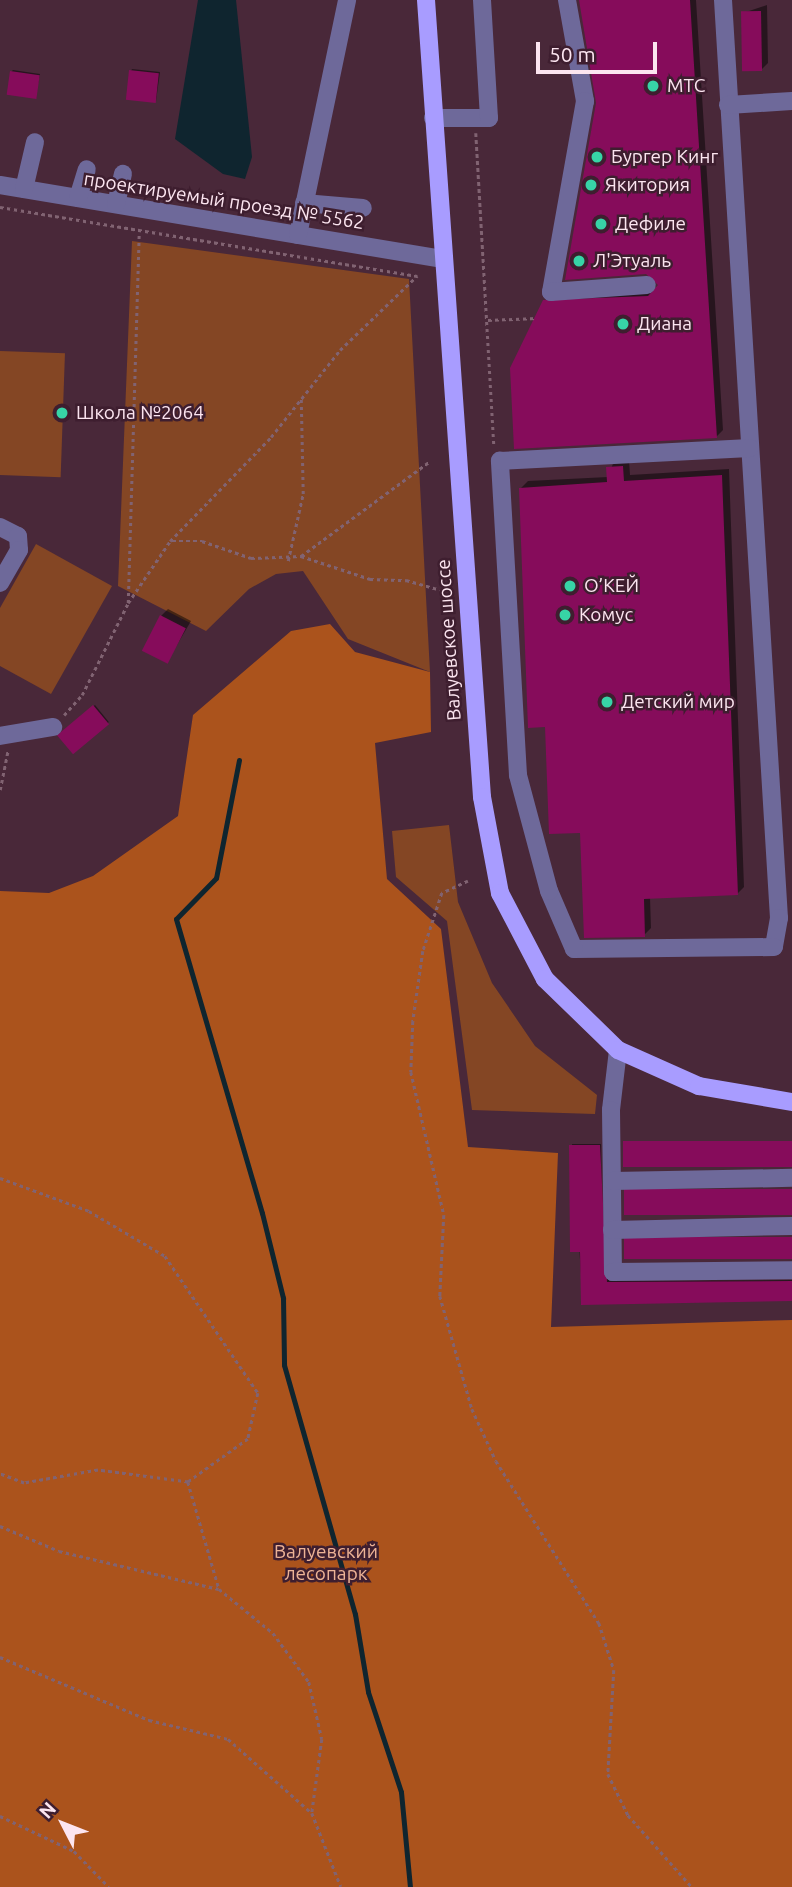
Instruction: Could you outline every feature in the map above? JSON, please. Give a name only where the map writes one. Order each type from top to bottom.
[{"type":"main road","name":"Валуевское шоссе","points":[[426,0],[442,259],[482,797],[500,893],[545,979],[618,1050],[699,1086],[792,1102]]},
{"type":"street","points":[[298,235],[347,0]]},
{"type":"street","points":[[433,118],[489,118],[482,0]]},
{"type":"street","points":[[567,0],[584,101],[551,292],[647,285]]},
{"type":"street","points":[[723,0],[779,918],[774,947],[574,949],[549,891],[518,775],[500,461],[750,448]]},
{"type":"street","points":[[729,105],[792,102]]},
{"type":"street","points":[[24,189],[35,142]]},
{"type":"street","points":[[78,198],[87,169]]},
{"type":"street","points":[[116,204],[123,174]]},
{"type":"street","name":"проектируемый проезд № 5562","points":[[0,185],[442,259]]},
{"type":"street","points":[[304,203],[363,208]]},
{"type":"street","points":[[0,527],[18,537],[19,550],[0,583]]},
{"type":"street","points":[[0,736],[53,727]]},
{"type":"street","points":[[779,918],[792,932]]},
{"type":"street","points":[[618,1050],[612,1181],[613,1272],[792,1270]]},
{"type":"street","points":[[612,1181],[792,1178]]},
{"type":"street","points":[[612,1230],[792,1226]]},
{"type":"path","points":[[0,207],[417,276],[301,396],[271,437],[170,541],[128,603],[82,695],[53,727]]},
{"type":"path","points":[[128,603],[139,231]]},
{"type":"path","points":[[488,320],[537,318]]},
{"type":"path","points":[[288,561],[303,494],[301,396]]},
{"type":"path","points":[[170,541],[202,541],[251,558],[288,561],[301,556],[429,462]]},
{"type":"path","points":[[301,556],[370,579],[406,580],[440,590]]},
{"type":"path","points":[[468,881],[442,893],[423,951],[413,1021],[411,1072],[444,1214],[439,1296],[472,1409],[495,1461],[599,1623],[614,1670],[608,1774],[628,1815],[692,1887]]},
{"type":"path","points":[[0,1178],[89,1211],[165,1256],[258,1393],[248,1438],[188,1482],[98,1470],[24,1483],[0,1475]]},
{"type":"path","points":[[188,1482],[219,1589]]},
{"type":"path","points":[[0,1526],[59,1550],[219,1589],[273,1633],[309,1682],[322,1739],[312,1813]]},
{"type":"path","points":[[0,1657],[149,1720],[228,1739],[312,1813],[341,1887]]},
{"type":"path","points":[[0,1816],[74,1851],[109,1887]]},
{"type":"shaded area","points":[[132,241],[409,279],[430,672],[348,639],[303,571],[276,574],[249,589],[206,631],[118,586]]},
{"type":"shaded area","points":[[0,351],[65,353],[61,477],[0,475]]},
{"type":"shaded area","points":[[36,544],[112,586],[51,694],[0,666],[0,608]]},
{"type":"shaded area","points":[[449,825],[458,902],[492,983],[535,1046],[597,1095],[595,1114],[472,1110],[447,921],[396,877],[392,831]]},
{"type":"green space","name":"Валуевский лесопарк","points":[[330,624],[355,652],[430,672],[431,732],[375,743],[387,879],[441,929],[468,1147],[558,1153],[551,1327],[792,1320],[792,1887],[0,1887],[0,891],[49,893],[93,876],[178,816],[193,715],[291,631]]},
{"type":"water","points":[[198,0],[236,0],[252,157],[245,179],[223,174],[175,139]]},
{"type":"building","points":[[579,0],[690,0],[717,438],[514,449],[510,368],[543,300],[648,296],[658,285],[646,274],[565,280],[596,103]]},
{"type":"building","points":[[741,11],[761,11],[762,71],[742,71]]},
{"type":"building","points":[[129,70],[159,73],[156,103],[126,100]]},
{"type":"building","points":[[10,71],[40,75],[36,99],[7,95]]},
{"type":"building","points":[[623,466],[624,481],[722,475],[738,895],[644,899],[645,937],[584,938],[580,833],[549,834],[545,727],[528,728],[519,488],[607,482],[606,467]]},
{"type":"building","points":[[160,615],[186,628],[168,664],[142,651]]},
{"type":"building","points":[[93,705],[109,724],[73,754],[57,735]]},
{"type":"building","points":[[623,1141],[792,1141],[792,1167],[623,1167]]},
{"type":"building","points":[[569,1145],[600,1145],[607,1282],[792,1281],[792,1301],[581,1305],[580,1252],[570,1252]]},
{"type":"building","points":[[624,1189],[792,1189],[792,1215],[624,1215]]},
{"type":"building","points":[[624,1237],[792,1237],[792,1259],[624,1259]]},
{"type":"waterway","points":[[239,760],[216,878],[176,919],[262,1213],[283,1298],[284,1365],[355,1614],[368,1692],[401,1792],[410,1887]]},
{"type":"place","name":"МТС","points":[[653,86]]},
{"type":"place","name":"Бургер Кинг","points":[[597,157]]},
{"type":"place","name":"Якитория","points":[[591,185]]},
{"type":"place","name":"Дефиле","points":[[601,224]]},
{"type":"place","name":"Л'Этуаль","points":[[579,261]]},
{"type":"place","name":"Диана","points":[[623,324]]},
{"type":"place","name":"Школа №2064","points":[[62,413]]},
{"type":"place","name":"О’КЕЙ","points":[[570,586]]},
{"type":"place","name":"Комус","points":[[565,615]]},
{"type":"place","name":"Детский мир","points":[[607,702]]}]
